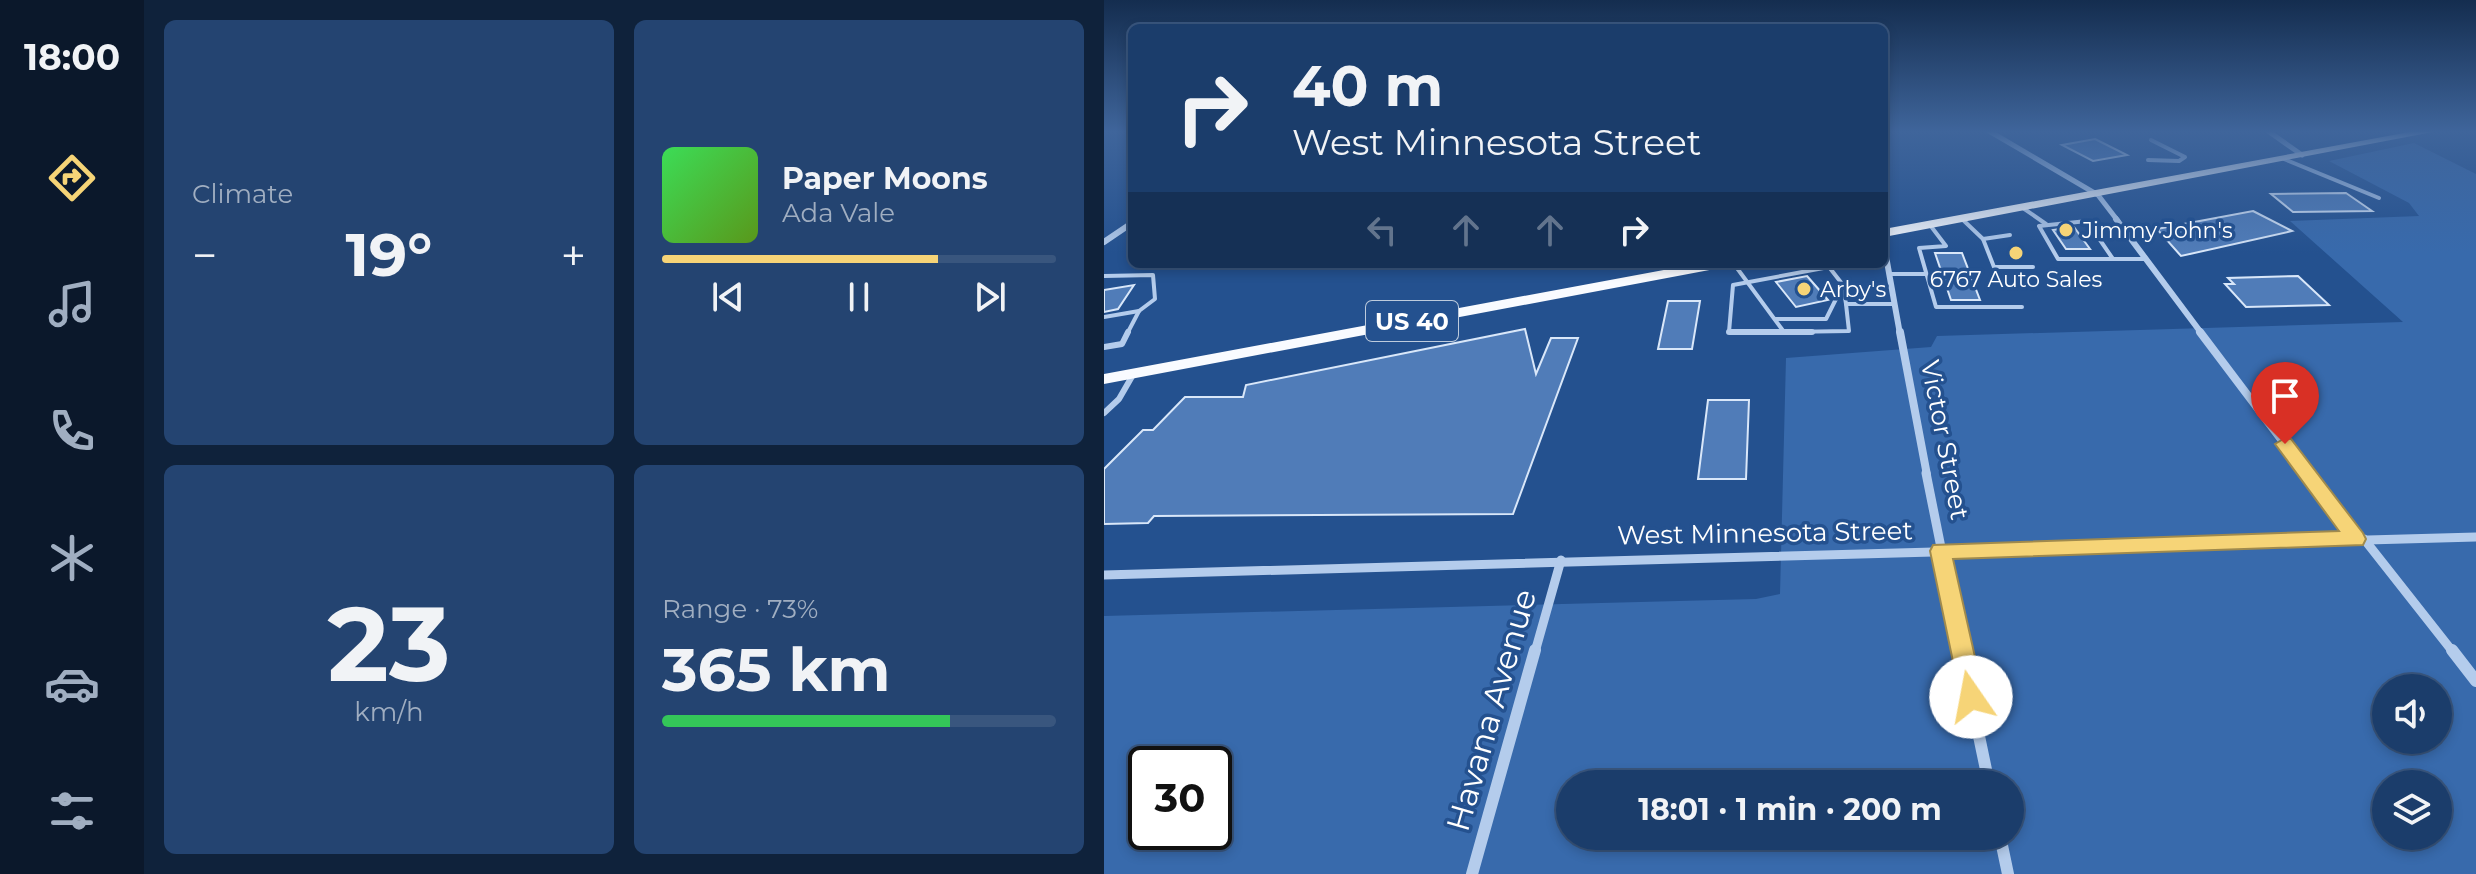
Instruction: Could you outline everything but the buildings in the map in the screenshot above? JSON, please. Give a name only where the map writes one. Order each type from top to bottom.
[{"type":"main road","points":[[1888,232],[2218,172]]},
{"type":"main road","name":"US 40","points":[[1104,379],[1698,268]]},
{"type":"street","points":[[2058,172],[2098,195],[2360,539],[2476,681]]},
{"type":"street","points":[[1104,239],[1128,226]]},
{"type":"street","name":"Victor Street","points":[[1888,268],[1986,770]]},
{"type":"street","name":"West Minnesota Street","points":[[1104,575],[2476,537]]},
{"type":"street","name":"Havana Avenue","points":[[1472,874],[1561,560]]},
{"type":"street","points":[[2003,850],[2008,874]]},
{"type":"lane","points":[[2315,172],[2379,198]]},
{"type":"lane","points":[[2023,208],[2046,224]]},
{"type":"lane","points":[[1962,219],[1983,239],[1994,267],[2033,267]]},
{"type":"lane","points":[[2113,259],[2087,221],[2039,226],[2058,259],[2113,259],[2146,259]]},
{"type":"lane","points":[[1930,225],[1946,246],[1919,248],[1936,307],[2022,307]]},
{"type":"lane","points":[[1983,239],[2010,235]]},
{"type":"lane","points":[[1737,268],[1784,332]]},
{"type":"lane","points":[[1818,268],[1733,285],[1729,332],[1849,331],[1843,285],[1830,268]]},
{"type":"lane","points":[[1889,274],[1926,274]]},
{"type":"lane","points":[[1104,276],[1153,275],[1155,299],[1139,311],[1122,344],[1104,347]]},
{"type":"lane","points":[[1775,319],[1826,319],[1843,285]]},
{"type":"lane","points":[[1846,304],[1895,304]]},
{"type":"lane","points":[[1104,317],[1139,311]]},
{"type":"lane","points":[[1104,413],[1119,399],[1134,373]]},
{"type":"shaded area","points":[[2350,172],[2476,174],[2476,874],[1104,874],[1104,616],[1756,599],[1780,594],[1786,358],[1931,347],[1937,336],[2403,322],[2290,221],[2419,216],[2409,203]]},
{"type":"place","name":"Jimmy John's","points":[[2066,230]]},
{"type":"place","name":"6767 Auto Sales","points":[[2016,253]]},
{"type":"place","name":"Arby's","points":[[1804,289]]},
{"type":"route","points":[[1971,697],[1941,551],[2356,539],[2285,444]]}]
